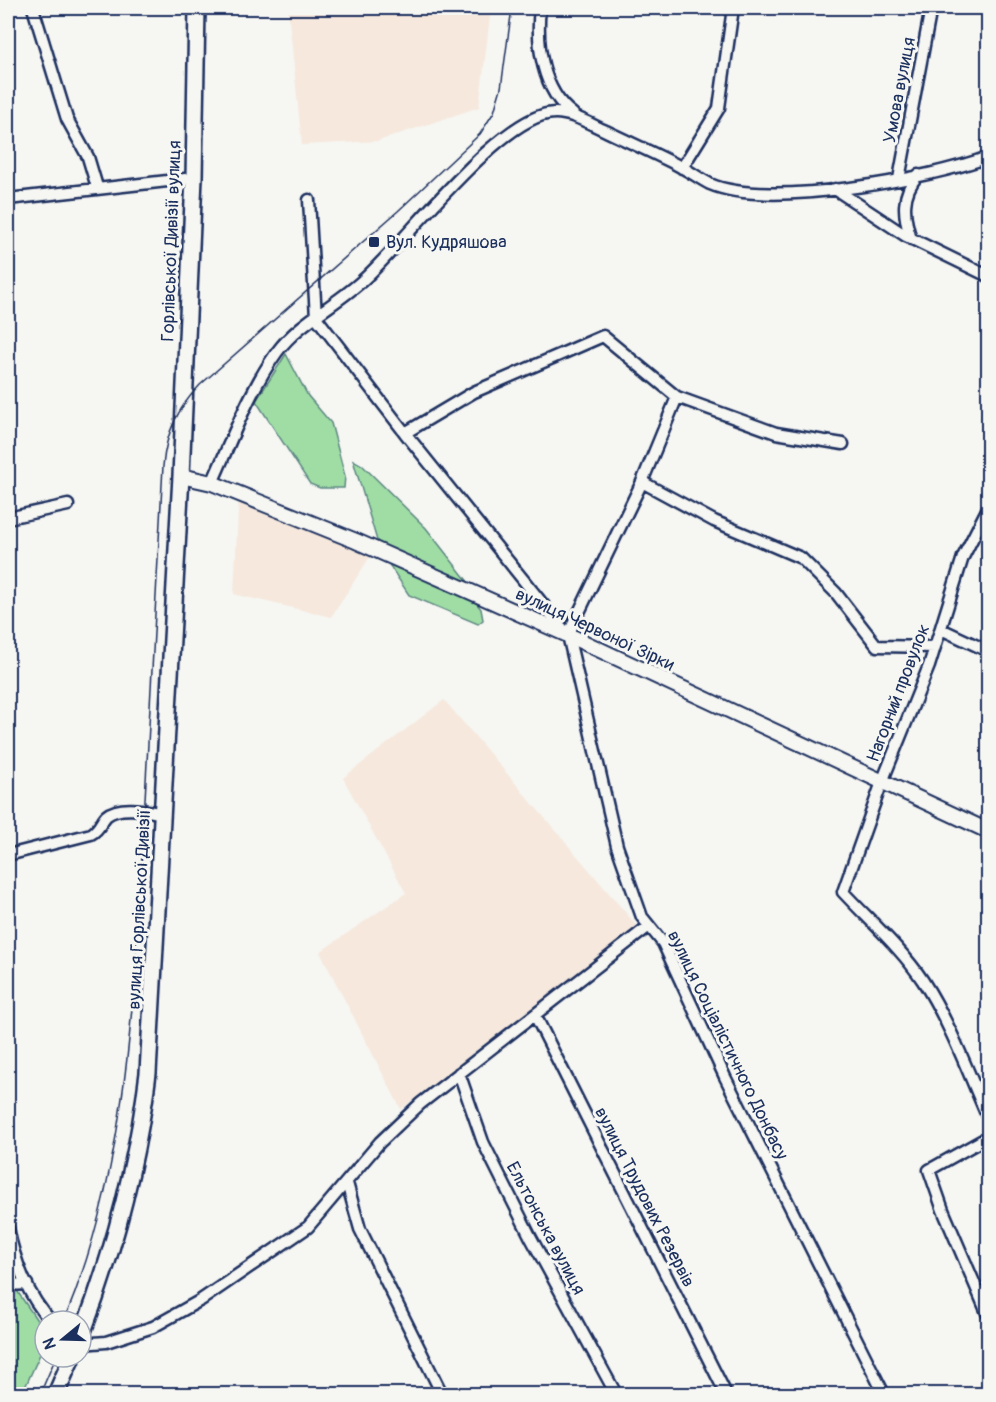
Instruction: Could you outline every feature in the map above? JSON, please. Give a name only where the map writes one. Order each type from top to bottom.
[{"type":"main road","name":"Горлівської Дивізії вулиця","points":[[181,476],[194,178],[196,8]]},
{"type":"main road","name":"вулиця Горлівської Дивізії","points":[[91,1309],[117,1234],[141,1129],[150,1039],[164,814],[181,476]]},
{"type":"main road","points":[[56,1395],[67,1369]]},
{"type":"street","points":[[33,8],[67,119],[88,157],[97,187]]},
{"type":"street","points":[[540,8],[539,34],[545,70],[556,97],[564,108],[580,119],[710,184],[767,195],[835,189],[899,179],[988,158]]},
{"type":"street","points":[[682,168],[719,108],[733,8]]},
{"type":"street","name":"Умова вулиця","points":[[899,179],[931,8]]},
{"type":"street","points":[[212,483],[247,404],[277,352],[294,333],[363,281],[415,228],[459,178],[518,126],[554,113],[580,119]]},
{"type":"street","points":[[911,239],[904,214],[905,201],[908,189],[919,174]]},
{"type":"street","points":[[8,199],[97,187],[194,178]]},
{"type":"street","points":[[835,189],[911,239],[988,276]]},
{"type":"street","points":[[309,200],[316,317],[405,433],[568,635],[642,482],[677,397]]},
{"type":"street","points":[[405,433],[474,392],[603,336],[677,397],[776,433],[843,444]]},
{"type":"street","name":"вулиця Червоної Зірки","points":[[181,476],[212,483],[356,541],[568,635],[988,831]]},
{"type":"street","points":[[642,482],[714,521],[801,558],[836,593],[877,646],[935,647]]},
{"type":"street","points":[[8,519],[68,505]]},
{"type":"street","name":"Нагорний провулок","points":[[988,508],[963,556],[935,647],[882,782],[843,892],[908,960],[923,981],[936,1004],[988,1118]]},
{"type":"street","points":[[941,629],[988,651]]},
{"type":"street","name":"вулиця Соціалістичного Донбасу","points":[[568,635],[617,846],[642,917],[663,943],[725,1077],[884,1395]]},
{"type":"street","points":[[8,855],[91,834],[100,829],[106,816],[117,811],[127,809],[164,814]]},
{"type":"street","points":[[93,1345],[132,1335],[201,1300],[308,1227],[380,1142],[459,1073],[650,926]]},
{"type":"street","name":"вулиця Трудових Резервів","points":[[535,1015],[726,1395]]},
{"type":"street","name":"Ельтонська вулиця","points":[[459,1073],[483,1142],[530,1236],[616,1395]]},
{"type":"street","points":[[988,1137],[929,1170],[943,1210],[988,1315]]},
{"type":"street","points":[[346,1183],[360,1229],[442,1395]]},
{"type":"street","points":[[8,1228],[27,1284],[43,1309]]},
{"type":"street","points":[[8,1285],[27,1284]]},
{"type":"shaded area","points":[[288,8],[491,8],[479,107],[378,141],[302,145]]},
{"type":"shaded area","points":[[239,493],[375,549],[331,617],[234,594]]},
{"type":"shaded area","points":[[444,700],[637,926],[401,1109],[320,952],[406,893],[343,778]]},
{"type":"green space","points":[[286,354],[308,396],[331,423],[345,476],[344,488],[320,488],[310,484],[256,401]]},
{"type":"green space","points":[[353,460],[362,465],[426,528],[469,583],[378,544]]},
{"type":"green space","points":[[388,563],[474,600],[481,609],[483,620],[478,624],[409,595]]},
{"type":"green space","points":[[11,1282],[33,1314],[33,1369],[22,1394],[8,1394],[8,1283]]},
{"type":"tram line","points":[[68,1309],[85,1265],[114,1150],[130,1033],[139,914],[163,466],[170,432],[179,412],[200,385],[398,211],[480,134],[494,112],[501,88],[512,8]]},
{"type":"tram line","points":[[40,1394],[51,1369]]},
{"type":"place","name":"Вул. Кудряшова","points":[[374,242]]}]
